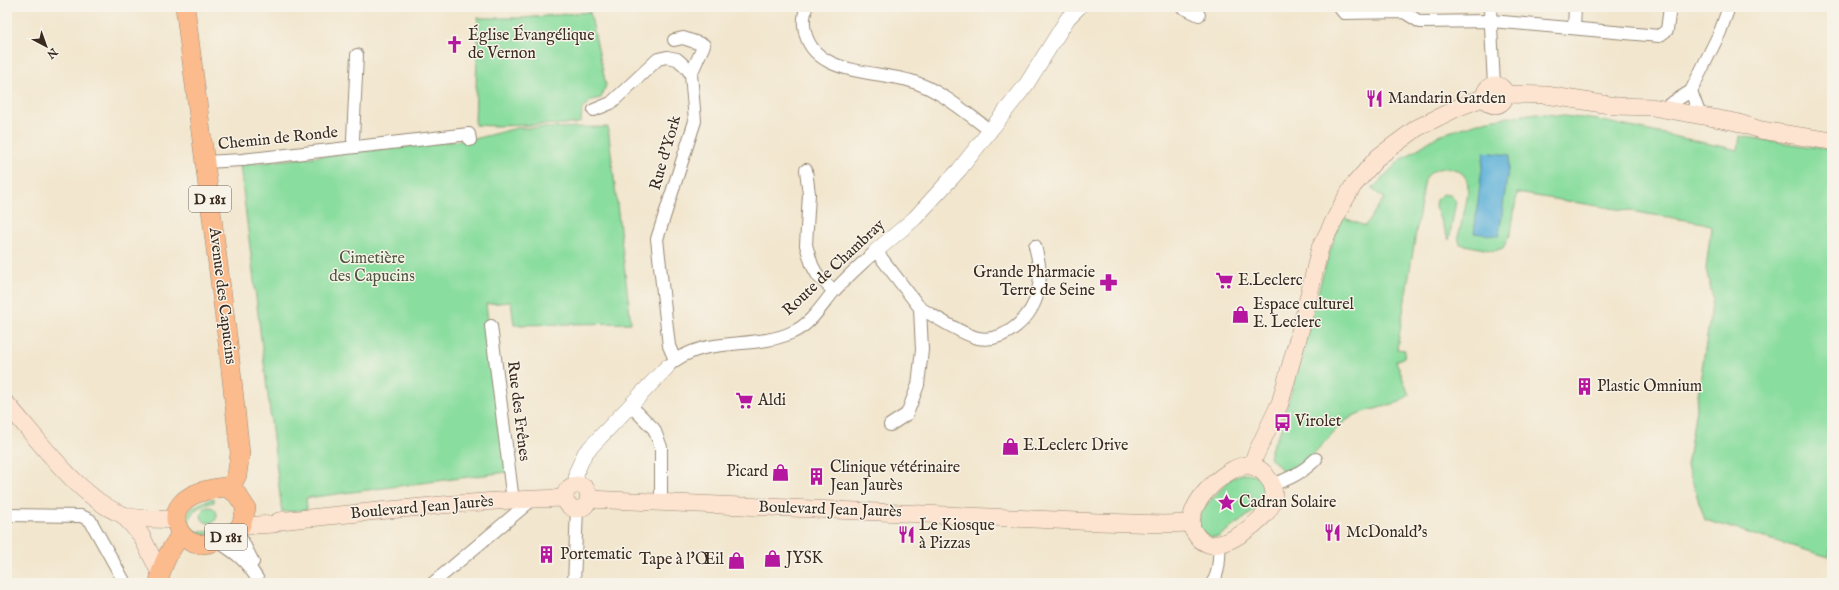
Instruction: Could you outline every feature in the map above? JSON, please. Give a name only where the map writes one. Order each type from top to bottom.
[{"type":"main road","name":"Avenue des Capucins","points":[[185,7],[233,384],[240,453],[237,475],[230,489]]},
{"type":"main road","points":[[1252,466],[1255,456],[1280,403],[1302,324],[1320,248],[1350,192],[1378,157],[1417,128],[1459,107],[1495,92],[1546,95],[1616,106],[1662,109],[1736,122],[1761,130]]},
{"type":"main road","points":[[1616,106],[1649,116],[1684,123],[1724,129],[1761,130],[1832,141]]},
{"type":"main road","points":[[7,404],[74,481],[98,502],[124,516],[178,527]]},
{"type":"main road","points":[[1246,465],[1252,466],[1265,474],[1272,484],[1273,497],[1266,513],[1236,537],[1219,544],[1212,545],[1197,537],[1191,523],[1191,516],[1196,504],[1216,483],[1234,468],[1246,465]]},
{"type":"main road","points":[[577,486],[586,490],[577,502]]},
{"type":"main road","name":"D 181","points":[[225,487],[230,489],[242,499],[241,521],[208,542],[190,548],[180,555],[162,580],[178,527],[176,512],[181,504],[187,499],[205,491],[225,487]]},
{"type":"main road","name":"Boulevard Jean Jaurès","points":[[241,521],[274,524],[279,521],[533,499],[577,502],[661,503],[1149,524],[1191,523]]},
{"type":"main road","points":[[124,516],[141,535],[162,580]]},
{"type":"main road","name":"D 181","points":[[178,527],[191,543],[208,542]]},
{"type":"street","points":[[806,7],[804,24],[808,42],[821,57],[838,67],[911,81],[939,93],[991,131]]},
{"type":"street","name":"Route de Chambray","points":[[577,486],[576,473],[585,453],[630,404],[671,363],[688,352],[709,346],[778,338],[795,331],[812,317],[834,291],[855,270],[915,218],[959,170],[1026,85],[1068,18],[1079,7]]},
{"type":"street","points":[[1182,7],[1199,15]]},
{"type":"street","points":[[1339,7],[1344,13],[1404,12],[1420,22],[1491,21],[1659,36],[1667,30],[1670,7]]},
{"type":"street","points":[[1490,7],[1495,92]]},
{"type":"street","points":[[1574,28],[1575,7]]},
{"type":"street","points":[[1662,109],[1691,91],[1720,32],[1728,7]]},
{"type":"street","points":[[594,110],[611,103],[658,59],[677,59],[691,74],[704,45],[683,38],[674,40]]},
{"type":"street","name":"Chemin de Ronde","points":[[355,147],[353,139],[357,55]]},
{"type":"street","name":"Rue d'York","points":[[671,363],[657,239],[695,121],[691,74]]},
{"type":"street","points":[[1691,91],[1698,110],[1703,116]]},
{"type":"street","name":"Chemin de Ronde","points":[[205,162],[242,160],[469,134],[470,140]]},
{"type":"street","points":[[806,170],[809,194],[806,245],[812,265],[818,276],[834,291]]},
{"type":"street","points":[[876,252],[920,308],[978,338],[993,337],[1007,333],[1019,325],[1031,308],[1038,292],[1040,266],[1035,246]]},
{"type":"street","points":[[890,426],[908,414],[918,385],[922,350],[920,308]]},
{"type":"street","name":"Rue des Frênes","points":[[491,326],[513,501]]},
{"type":"street","points":[[630,404],[654,429],[661,447],[661,503]]},
{"type":"street","points":[[1272,484],[1284,480],[1308,467],[1316,459]]},
{"type":"street","points":[[433,583],[533,499]]},
{"type":"street","points":[[574,583],[577,502]]},
{"type":"street","points":[[7,514],[81,516],[90,520],[125,583]]},
{"type":"street","points":[[241,521],[254,563],[258,582]]},
{"type":"street","points":[[208,542],[240,556],[250,566],[258,582]]},
{"type":"street","points":[[1212,583],[1215,579],[1220,551],[1219,544]]},
{"type":"green space","points":[[590,12],[606,85],[601,98],[592,100],[582,109],[581,122],[575,124],[475,125],[478,18],[524,18]]},
{"type":"green space","points":[[1537,113],[1598,120],[1738,150],[1740,136],[1832,150],[1832,539],[1829,557],[1705,520],[1687,466],[1713,298],[1706,269],[1711,227],[1704,223],[1517,193],[1511,233],[1503,248],[1494,251],[1460,244],[1458,237],[1466,205],[1468,188],[1467,181],[1463,175],[1452,168],[1437,169],[1431,173],[1426,178],[1424,187],[1397,349],[1405,350],[1404,357],[1396,361],[1409,395],[1400,402],[1357,414],[1342,423],[1307,461],[1285,474],[1276,463],[1269,458],[1272,447],[1286,420],[1283,418],[1325,267],[1342,217],[1365,226],[1384,198],[1372,189],[1398,162],[1439,135],[1488,120]]},
{"type":"green space","name":"Cimetière des Capucins","points":[[608,127],[631,323],[514,325],[511,302],[486,304],[507,472],[306,498],[307,510],[282,512],[240,165],[474,139],[517,128]]},
{"type":"green space","points":[[1442,194],[1450,195],[1456,201],[1449,240],[1435,206],[1436,200]]},
{"type":"green space","points":[[1244,473],[1257,477],[1263,484],[1264,495],[1260,507],[1218,537],[1209,537],[1199,528],[1200,514],[1207,504],[1231,479]]},
{"type":"green space","points":[[214,498],[214,502],[200,507],[193,512],[189,525],[195,530],[202,532],[217,529],[218,532],[205,536],[194,533],[188,526],[186,517],[188,513],[196,506]]},
{"type":"green space","points":[[206,507],[212,507],[217,512],[215,521],[212,523],[206,523],[201,518],[201,512]]},
{"type":"water","points":[[1484,152],[1510,155],[1499,236],[1474,233]]},
{"type":"place","name":"Église Évangélique de Vernon","points":[[455,45]]},
{"type":"place","name":"Mandarin Garden","points":[[1375,99]]},
{"type":"place","name":"E.Leclerc","points":[[1225,281]]},
{"type":"place","name":"Grande Pharmacie Terre de Seine","points":[[1108,282]]},
{"type":"place","name":"Espace culturel E. Leclerc","points":[[1240,314]]},
{"type":"place","name":"Plastic Omnium","points":[[1584,387]]},
{"type":"place","name":"Aldi","points":[[745,401]]},
{"type":"place","name":"Virolet","points":[[1282,422]]},
{"type":"place","name":"E.Leclerc Drive","points":[[1010,446]]},
{"type":"place","name":"Picard","points":[[781,472]]},
{"type":"place","name":"Clinique vétérinaire Jean Jaurès","points":[[817,477]]},
{"type":"place","name":"Cadran Solaire","points":[[1226,503]]},
{"type":"place","name":"McDonald's","points":[[1333,533]]},
{"type":"place","name":"Le Kiosque à Pizzas","points":[[906,535]]},
{"type":"place","name":"Portematic","points":[[547,555]]},
{"type":"place","name":"JYSK","points":[[773,559]]},
{"type":"place","name":"Tape à l'Œil","points":[[737,560]]}]
